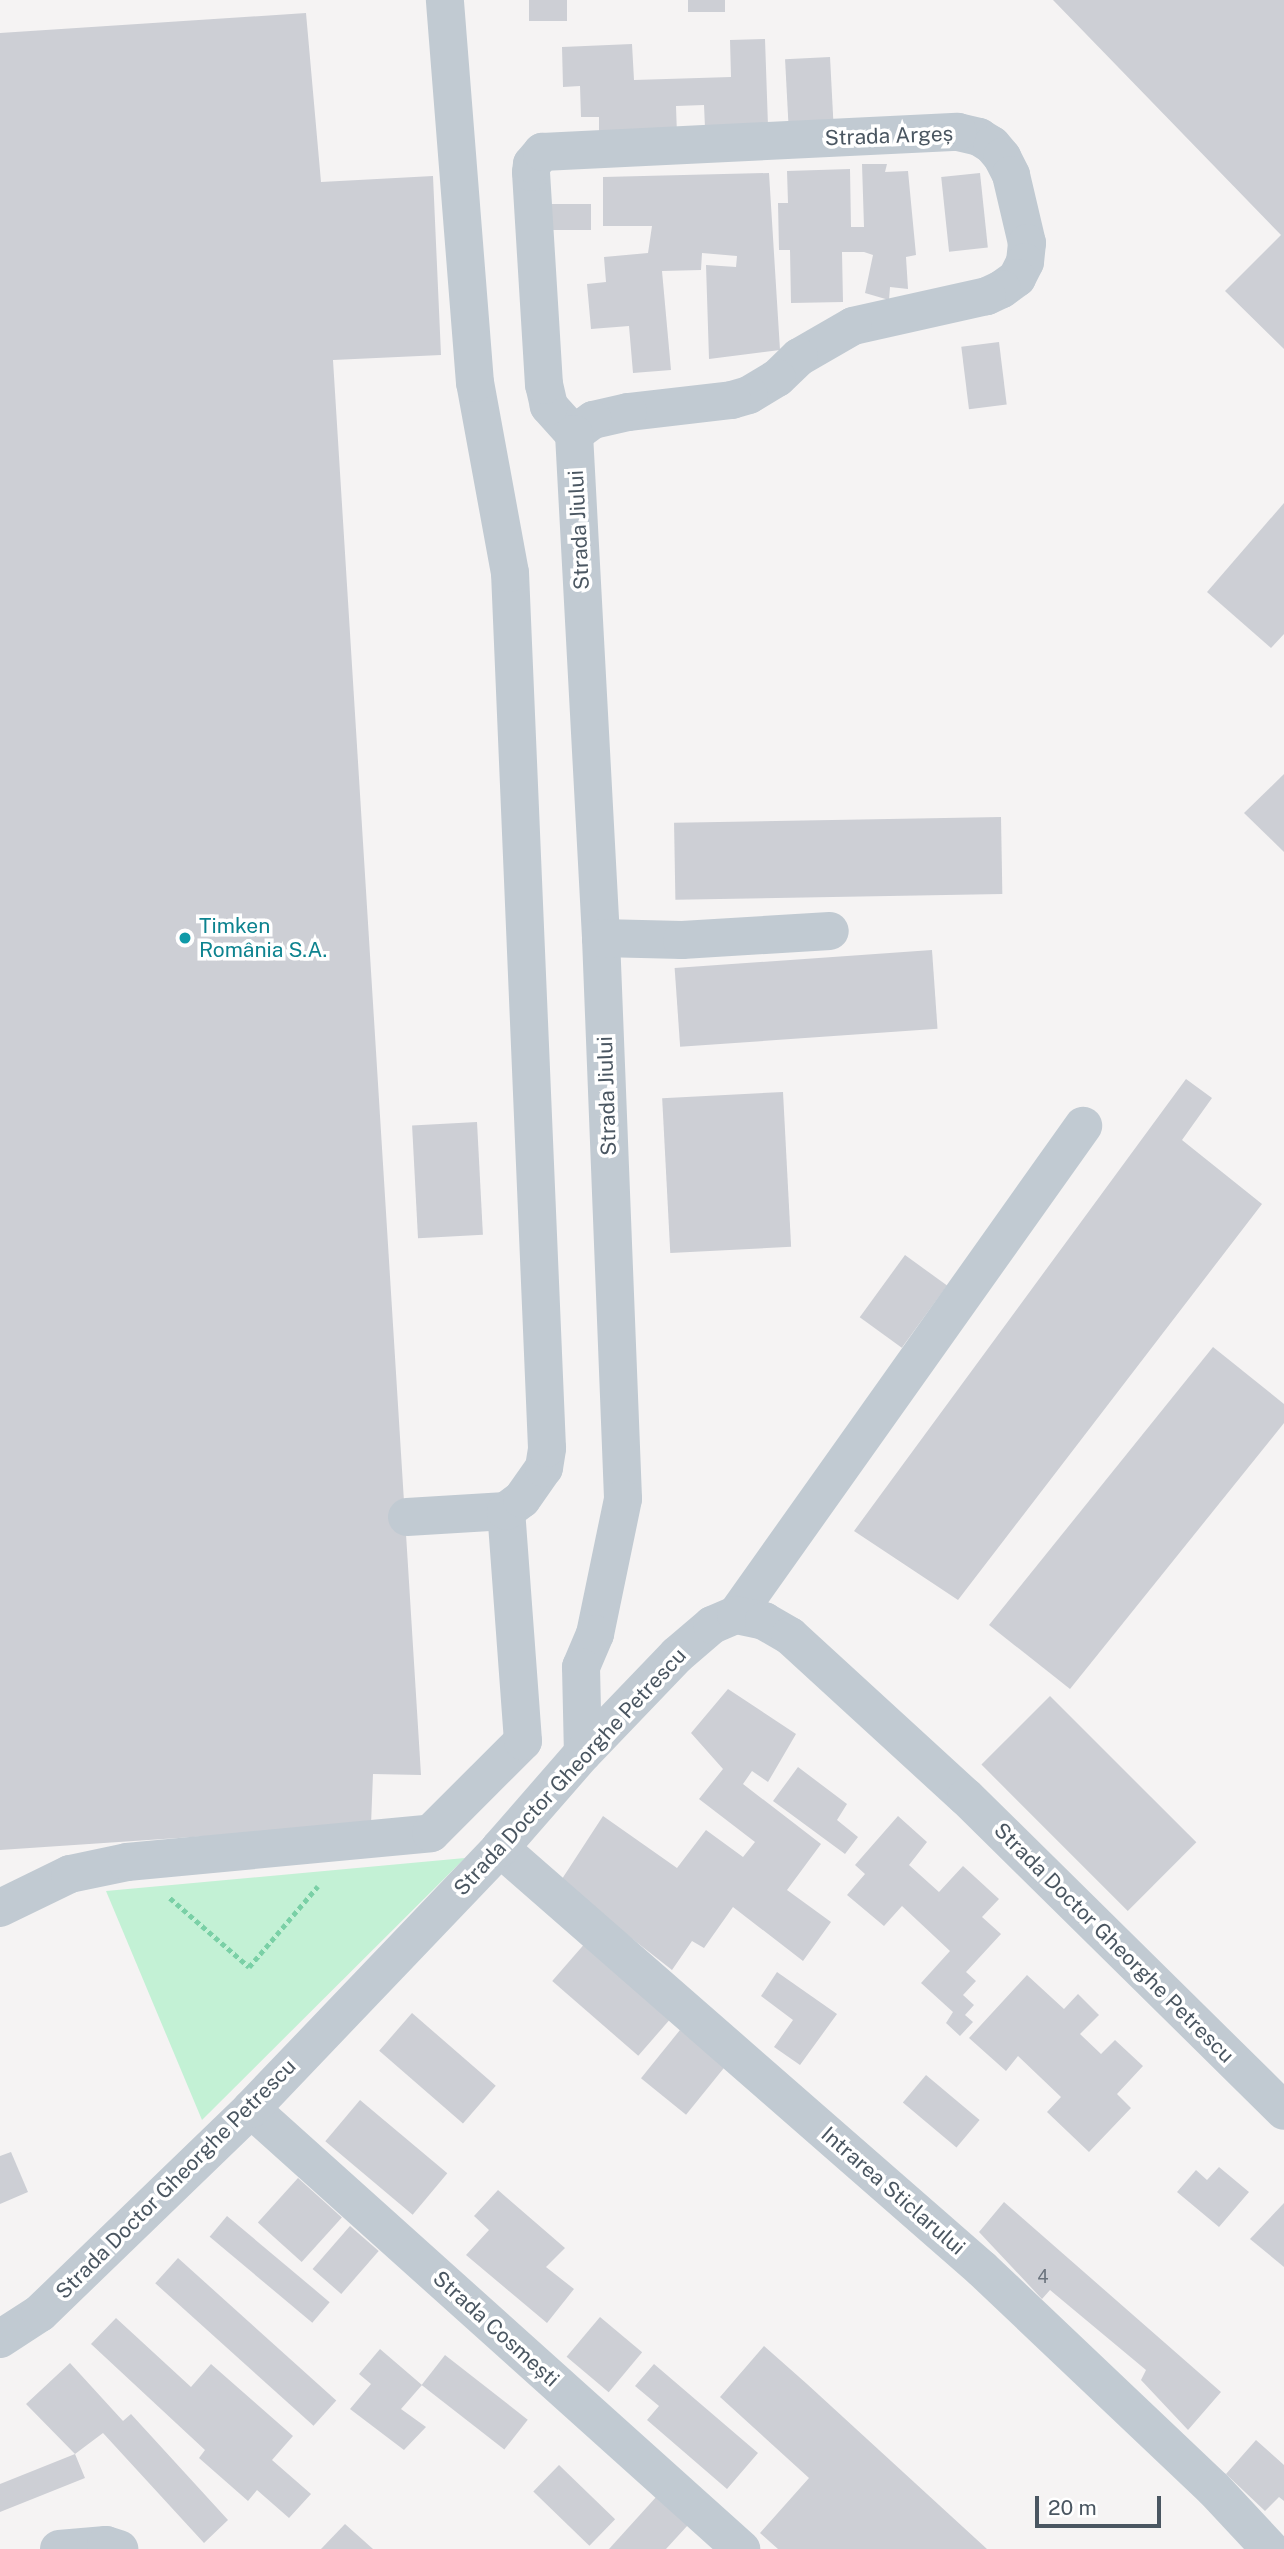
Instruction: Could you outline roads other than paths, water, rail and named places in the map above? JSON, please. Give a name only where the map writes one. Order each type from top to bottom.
[{"type":"street","points":[[407,1517],[506,1511],[522,1499],[544,1468],[546,1434],[510,573],[475,383],[445,0]]},
{"type":"street","name":"Strada Argeș","points":[[958,132],[979,137],[1002,157],[1011,176],[1027,243],[1025,262],[1017,278],[1002,289],[987,296],[853,326],[799,357],[777,378],[749,395],[732,400],[628,412],[593,420],[574,433],[549,406],[544,385],[531,172],[533,164],[542,152],[958,132]]},
{"type":"street","name":"Strada Jiului","points":[[574,433],[601,939],[623,1499],[594,1634],[581,1667],[583,1753]]},
{"type":"street","points":[[601,939],[682,940],[830,931]]},
{"type":"street","points":[[736,1615],[1083,1126]]},
{"type":"street","points":[[0,1908],[70,1874],[128,1862],[431,1833],[523,1741],[506,1511]]},
{"type":"street","name":"Strada Doctor Gheorghe Petrescu","points":[[0,2339],[40,2314],[251,2109],[500,1848],[583,1753],[677,1655],[712,1625],[736,1615],[764,1621],[790,1636],[966,1797],[1284,2111]]},
{"type":"street","name":"Intrarea Sticlarului","points":[[500,1848],[982,2269],[1214,2489],[1270,2549]]},
{"type":"street","name":"Strada Cosmești","points":[[251,2109],[741,2549]]},
{"type":"street","points":[[59,2549],[106,2545],[119,2549]]},
{"type":"place","name":"Timken România S.A.","points":[[185,938]]}]
